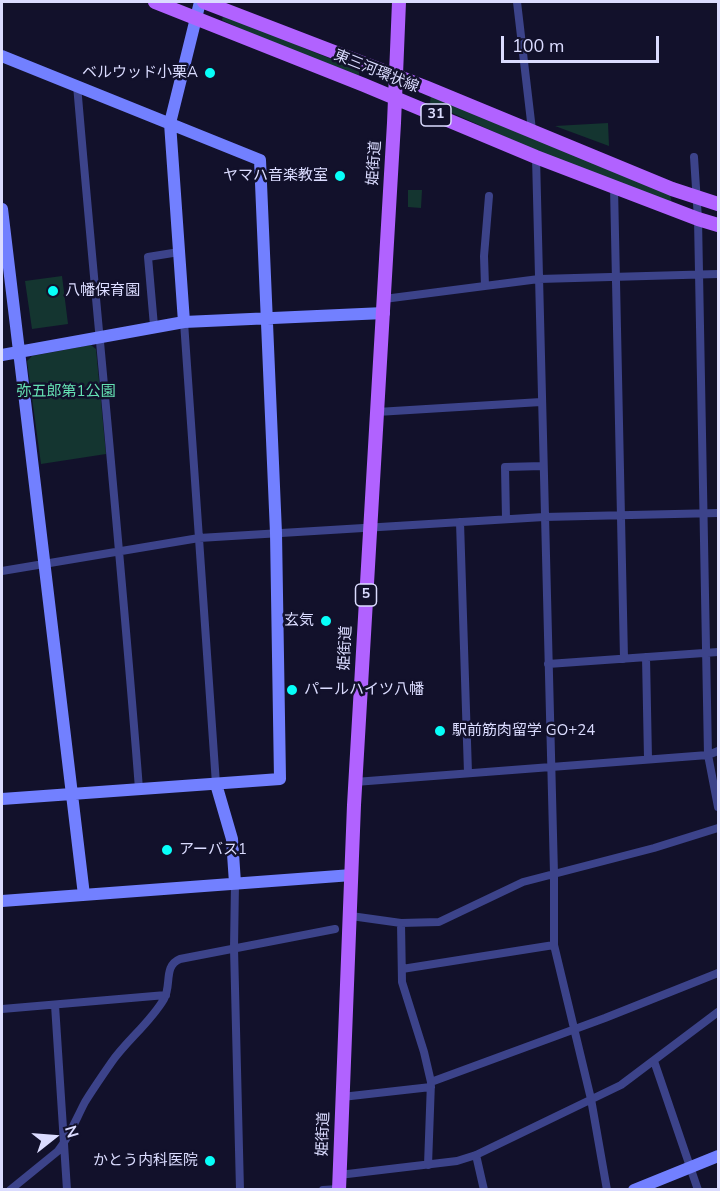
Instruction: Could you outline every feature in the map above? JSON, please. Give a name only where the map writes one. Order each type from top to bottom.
[{"type":"main road","name":"東三河環状線","points":[[155,2],[536,157],[718,225]]},
{"type":"main road","name":"東三河環状線","points":[[202,2],[532,130],[672,189],[718,204]]},
{"type":"main road","name":"姫街道","points":[[339,1184],[355,782],[384,306],[399,2]]},
{"type":"street","points":[[202,2],[170,123],[216,784],[232,839],[235,883],[234,948],[240,1190]]},
{"type":"street","points":[[517,2],[532,130]]},
{"type":"street","points":[[2,56],[260,160],[276,533],[280,779],[2,799]]},
{"type":"street","points":[[77,86],[98,337],[120,552],[139,789]]},
{"type":"street","points":[[536,157],[554,945],[591,1099],[607,1190]]},
{"type":"street","points":[[693,157],[698,219],[708,755],[718,807]]},
{"type":"street","points":[[614,187],[624,659]]},
{"type":"street","points":[[485,286],[484,256],[489,196]]},
{"type":"street","points":[[2,209],[84,895]]},
{"type":"street","points":[[154,326],[148,256],[179,252]]},
{"type":"street","points":[[2,355],[154,326],[184,322],[268,318],[384,306],[485,286],[539,279],[718,274]]},
{"type":"street","points":[[377,412],[541,402]]},
{"type":"street","points":[[506,519],[505,466],[543,466]]},
{"type":"street","points":[[2,571],[200,538],[544,517],[718,513]]},
{"type":"street","points":[[460,522],[468,773]]},
{"type":"street","points":[[548,664],[718,652]]},
{"type":"street","points":[[645,657],[648,759]]},
{"type":"street","points":[[355,782],[708,755],[718,751]]},
{"type":"street","points":[[351,916],[401,924],[439,922],[523,882],[718,828]]},
{"type":"street","points":[[3,901],[352,875]]},
{"type":"street","points":[[401,924],[402,982],[424,1052],[431,1085],[428,1165]]},
{"type":"street","points":[[10,1190],[65,1143],[86,1101],[112,1061],[166,995],[170,967],[173,962],[180,958],[335,929]]},
{"type":"street","points":[[402,969],[554,945]]},
{"type":"street","points":[[342,1097],[431,1085],[718,973]]},
{"type":"street","points":[[2,1009],[166,995]]},
{"type":"street","points":[[55,1005],[67,1190]]},
{"type":"street","points":[[322,1190],[339,1184],[457,1161],[476,1155],[621,1084],[718,1012]]},
{"type":"street","points":[[654,1061],[698,1190]]},
{"type":"street","points":[[476,1155],[484,1190]]},
{"type":"street","points":[[633,1190],[718,1156]]},
{"type":"green space","points":[[224,13],[256,24],[301,47],[359,70],[359,78],[291,52],[222,20]]},
{"type":"green space","points":[[431,94],[670,194],[672,204],[539,152],[430,103]]},
{"type":"green space","points":[[608,123],[609,146],[555,126]]},
{"type":"green space","points":[[408,190],[422,190],[421,208],[408,207]]},
{"type":"green space","points":[[62,276],[68,324],[32,329],[25,281]]},
{"type":"green space","name":"弥五郎第1公園","points":[[91,345],[96,349],[106,454],[41,464],[27,361],[32,356]]},
{"type":"place","name":"ベルウッド小栗A","points":[[210,73]]},
{"type":"place","name":"ヤマハ音楽教室","points":[[340,176]]},
{"type":"place","name":"八幡保育園","points":[[53,291]]},
{"type":"place","name":"玄気","points":[[326,621]]},
{"type":"place","name":"パールハイツ八幡","points":[[292,690]]},
{"type":"place","name":"駅前筋肉留学 GO+24","points":[[440,731]]},
{"type":"place","name":"アーバス1","points":[[167,850]]},
{"type":"place","name":"かとう内科医院","points":[[210,1161]]}]
